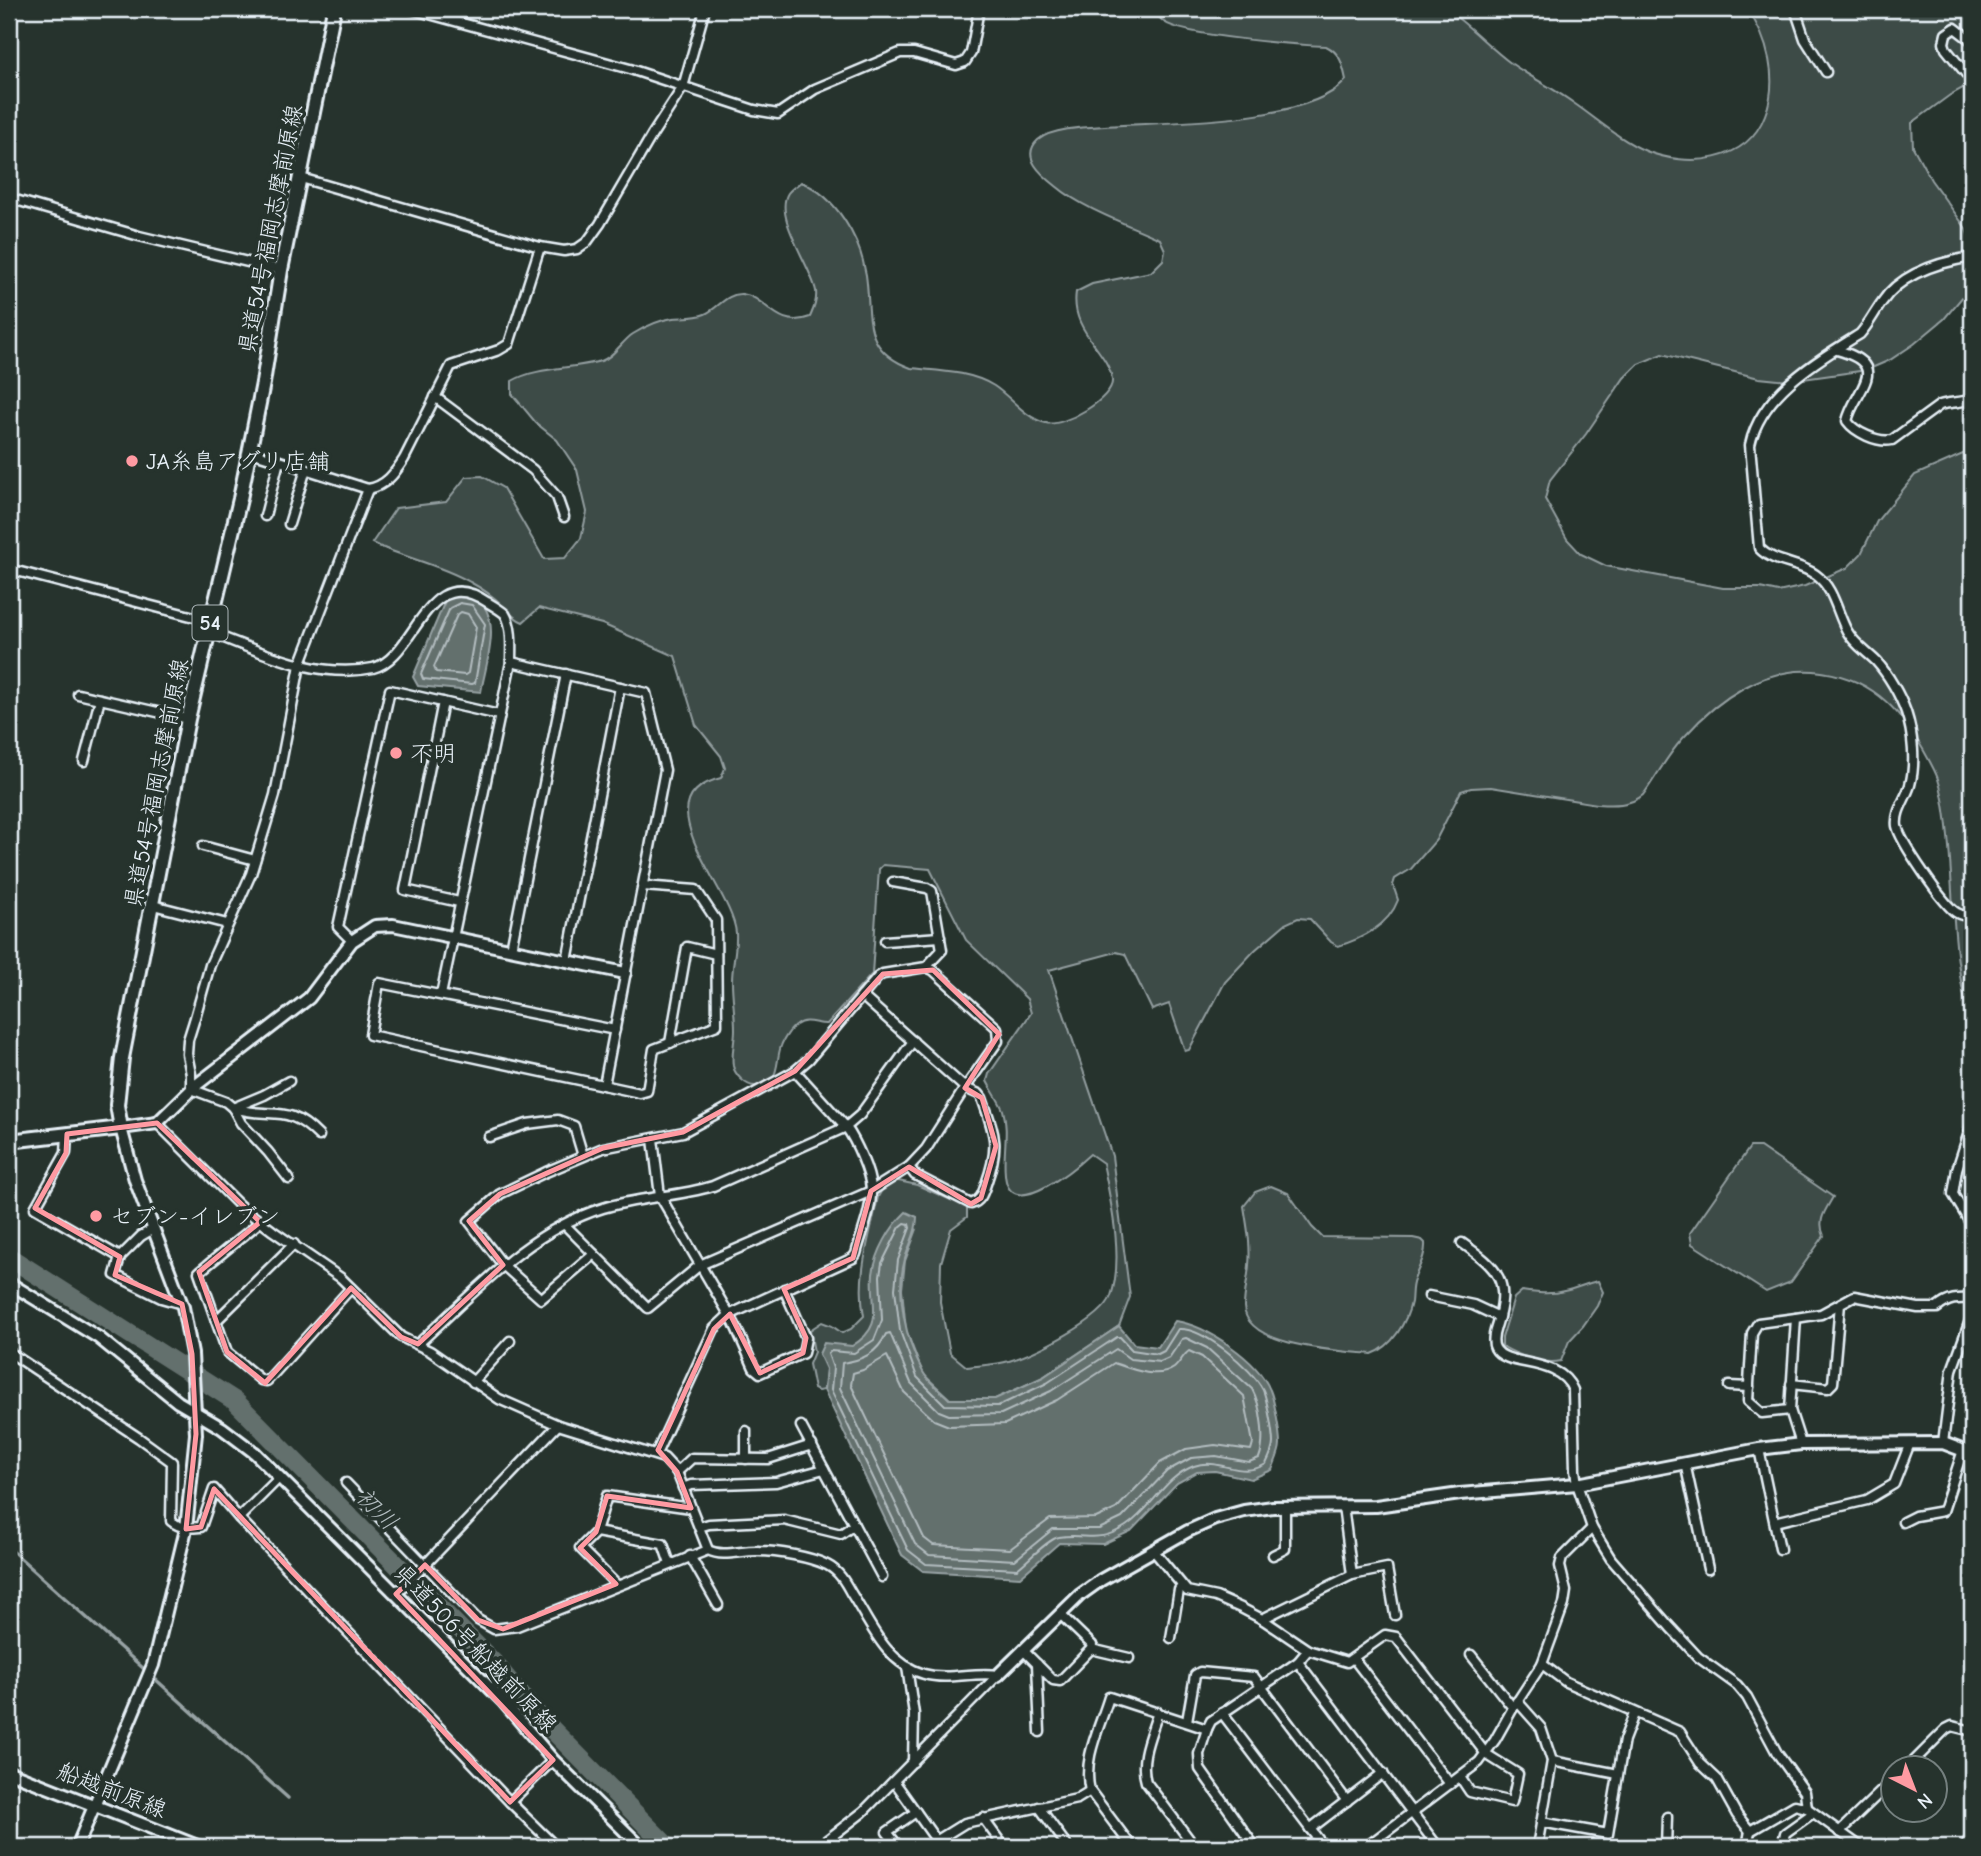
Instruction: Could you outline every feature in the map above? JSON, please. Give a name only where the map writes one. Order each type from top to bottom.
[{"type":"main road","name":"県道54号福岡志摩前原線","points":[[121,1128],[117,1105],[120,1072],[188,719],[220,588],[263,383],[281,270],[334,9]]},
{"type":"main road","points":[[9,1141],[121,1128]]},
{"type":"street","points":[[411,9],[630,69],[754,110],[778,114],[816,89],[900,53],[914,53],[956,65],[965,62],[971,53],[979,9]]},
{"type":"street","points":[[301,177],[540,247],[564,251],[577,249],[587,242],[600,225],[683,87],[705,9]]},
{"type":"street","points":[[1795,9],[1805,39],[1826,72]]},
{"type":"street","points":[[1972,41],[1955,28],[1946,34],[1944,43],[1972,81]]},
{"type":"street","points":[[9,198],[139,236],[281,270]]},
{"type":"street","points":[[248,451],[369,489],[382,485],[396,471],[451,366],[509,344],[540,247]]},
{"type":"street","points":[[1972,257],[1936,264],[1909,278],[1882,302],[1871,322],[1860,334],[1779,391],[1754,429],[1750,445],[1759,548],[1772,558],[1814,573],[1823,581],[1853,641],[1878,663],[1892,684],[1906,711],[1913,773],[1898,814],[1897,825],[1907,847],[1947,903],[1956,913],[1972,915]]},
{"type":"street","points":[[1837,350],[1851,354],[1860,360],[1866,369],[1865,387],[1848,414],[1847,421],[1858,432],[1886,442],[1940,405],[1947,402],[1966,402],[1972,398]]},
{"type":"street","points":[[435,397],[533,470],[558,497],[564,517]]},
{"type":"street","points":[[265,516],[279,461]]},
{"type":"street","points":[[289,524],[306,469]]},
{"type":"street","points":[[191,1089],[188,1040],[210,965],[251,874],[281,769],[300,665],[369,489]]},
{"type":"street","points":[[9,569],[209,627],[300,665],[345,673],[377,667],[402,647],[427,608],[445,595],[467,592],[505,614],[512,637],[511,662],[440,995]]},
{"type":"street","points":[[511,662],[646,693],[665,770],[604,1085]]},
{"type":"street","points":[[511,949],[566,674]]},
{"type":"street","points":[[567,961],[620,687]]},
{"type":"street","points":[[352,940],[338,927],[390,690],[499,715]]},
{"type":"street","points":[[78,694],[188,719]]},
{"type":"street","points":[[84,761],[100,699]]},
{"type":"street","points":[[443,702],[405,890],[459,902]]},
{"type":"street","points":[[203,846],[255,860]]},
{"type":"street","points":[[893,882],[932,891],[942,950],[926,967]]},
{"type":"street","points":[[615,1030],[379,983],[370,1035],[640,1093],[647,1091],[654,1049],[717,1025],[716,920],[695,890],[643,886]]},
{"type":"street","points":[[153,905],[227,925]]},
{"type":"street","points":[[78,1847],[153,1665],[186,1529],[196,1434],[192,1354],[183,1305],[135,1181],[121,1128],[157,1123],[191,1089],[309,998],[352,940],[375,926],[393,925],[625,973]]},
{"type":"street","points":[[885,941],[940,937]]},
{"type":"street","points":[[670,1043],[687,947],[716,954]]},
{"type":"street","points":[[565,1225],[594,1254],[648,1308],[700,1265],[871,1191],[909,1167],[926,1149],[998,1041],[997,1028],[933,970],[926,967],[883,974],[795,1071],[692,1128],[653,1139],[603,1148],[500,1194],[470,1221],[503,1265],[541,1299],[594,1254]]},
{"type":"street","points":[[862,996],[965,1088],[982,1098],[994,1132],[994,1161],[981,1198],[971,1204],[915,1175],[909,1167]]},
{"type":"street","points":[[418,1344],[521,1250],[565,1225],[602,1208],[713,1186],[846,1127],[860,1115],[913,1041]]},
{"type":"street","points":[[656,1454],[710,1334],[729,1315],[853,1258],[856,1254],[871,1191],[861,1158],[846,1127],[795,1071]]},
{"type":"street","points":[[233,1108],[289,1082]]},
{"type":"street","points":[[191,1089],[226,1102],[233,1108],[241,1122],[289,1179]]},
{"type":"street","points":[[233,1108],[248,1112],[288,1114],[299,1118],[319,1136]]},
{"type":"street","points":[[489,1138],[527,1124],[558,1120],[574,1126],[583,1156]]},
{"type":"street","points":[[157,1123],[192,1160],[260,1222],[294,1244],[351,1288],[401,1337],[418,1344],[499,1399],[558,1425],[664,1458],[677,1472],[708,1550]]},
{"type":"street","points":[[1972,1123],[1957,1169],[1953,1194],[1972,1226]]},
{"type":"street","points":[[67,1134],[65,1153],[35,1208],[120,1257]]},
{"type":"street","points":[[653,1139],[660,1196],[729,1315],[754,1368],[760,1373],[803,1353],[806,1338],[784,1289]]},
{"type":"street","points":[[260,1222],[199,1272],[227,1352],[261,1380],[267,1381],[351,1288]]},
{"type":"street","points":[[153,1229],[141,1236],[120,1257],[115,1275],[161,1298],[183,1305]]},
{"type":"street","points":[[1462,1243],[1487,1260],[1504,1292],[1493,1335],[1494,1348],[1503,1356],[1546,1367],[1569,1380],[1573,1390],[1577,1484],[1592,1528],[1611,1559],[1670,1627],[1698,1657],[1737,1685],[1747,1697],[1777,1753],[1805,1793],[1810,1811]]},
{"type":"street","points":[[216,1321],[294,1244]]},
{"type":"street","name":"県道506号船越前原線","points":[[9,1283],[99,1338],[178,1402],[222,1427],[255,1453],[396,1590],[503,1701],[553,1759],[641,1847]]},
{"type":"street","points":[[1429,1296],[1473,1305],[1499,1317]]},
{"type":"street","points":[[1790,1410],[1762,1413],[1748,1401],[1752,1334],[1758,1323],[1821,1314],[1854,1296],[1919,1308],[1937,1308],[1945,1301],[1955,1298],[1972,1299]]},
{"type":"street","points":[[1791,1384],[1828,1388],[1833,1383],[1840,1304]]},
{"type":"street","points":[[1942,1443],[1952,1370],[1972,1315]]},
{"type":"street","points":[[1796,1318],[1790,1410],[1801,1444]]},
{"type":"street","points":[[473,1382],[510,1340]]},
{"type":"street","points":[[9,1352],[172,1462],[172,1521],[186,1529],[201,1527],[214,1489],[510,1802],[556,1847]]},
{"type":"street","points":[[1730,1386],[1749,1387]]},
{"type":"street","points":[[396,1590],[424,1567],[558,1425]]},
{"type":"street","points":[[801,1426],[882,1577]]},
{"type":"street","points":[[746,1431],[746,1459]]},
{"type":"street","points":[[1774,1522],[1867,1500],[1894,1484],[1910,1443]]},
{"type":"street","points":[[818,1847],[863,1812],[1060,1614],[1101,1580],[1215,1519],[1244,1511],[1285,1506],[1376,1506],[1460,1493],[1577,1484],[1759,1449],[1801,1444],[1942,1443],[1969,1450],[1942,1511],[1915,1516],[1903,1522]]},
{"type":"street","points":[[677,1472],[692,1458],[768,1459],[812,1446]]},
{"type":"street","points":[[1759,1449],[1780,1549]]},
{"type":"street","points":[[1685,1463],[1707,1569]]},
{"type":"street","points":[[683,1488],[691,1485],[775,1482],[824,1469]]},
{"type":"street","points":[[239,1518],[280,1477]]},
{"type":"street","points":[[346,1483],[424,1567],[478,1620],[494,1629],[517,1626],[708,1550],[719,1555],[740,1551],[770,1552],[831,1566],[844,1581],[887,1651],[907,1667],[939,1678],[986,1673],[998,1675]]},
{"type":"street","points":[[617,1584],[580,1548],[596,1532],[607,1496],[691,1508]]},
{"type":"street","points":[[1273,1555],[1285,1549],[1285,1506]]},
{"type":"street","points":[[1343,1506],[1352,1574]]},
{"type":"street","points":[[699,1527],[709,1524],[784,1520],[841,1534],[854,1525]]},
{"type":"street","points":[[1366,1847],[1460,1777],[1486,1754],[1542,1664],[1564,1604],[1566,1591],[1560,1566],[1562,1558],[1592,1528]]},
{"type":"street","points":[[596,1532],[663,1544],[670,1564]]},
{"type":"street","points":[[1153,1550],[1187,1591],[1216,1597],[1262,1619],[1308,1650],[1341,1662],[1354,1659],[1385,1635],[1396,1637],[1486,1754],[1518,1774],[1512,1802],[1470,1792],[1460,1777]]},
{"type":"street","points":[[690,1556],[718,1605]]},
{"type":"street","points":[[1262,1619],[1352,1574],[1387,1568],[1395,1615]]},
{"type":"street","points":[[1171,1638],[1182,1586]]},
{"type":"street","points":[[1024,1650],[1052,1680],[1060,1681],[1092,1645],[1060,1614]]},
{"type":"street","points":[[1091,1649],[1129,1658]]},
{"type":"street","points":[[1255,1847],[1200,1769],[1199,1754],[1211,1721],[1298,1662],[1308,1650]]},
{"type":"street","points":[[1471,1655],[1515,1704],[1541,1728],[1552,1761],[1537,1847]]},
{"type":"street","points":[[1354,1659],[1450,1784]]},
{"type":"street","points":[[1298,1662],[1438,1847]]},
{"type":"street","points":[[1037,1664],[1040,1732]]},
{"type":"street","points":[[1542,1664],[1566,1682],[1623,1706],[1634,1714],[1675,1728],[1684,1736],[1700,1763],[1717,1779],[1737,1815],[1750,1831]]},
{"type":"street","points":[[907,1667],[914,1714],[913,1762]]},
{"type":"street","points":[[1187,1721],[1195,1675],[1200,1672],[1254,1677],[1347,1801]]},
{"type":"street","points":[[1132,1847],[1090,1791],[1087,1773],[1110,1697],[1207,1729]]},
{"type":"street","points":[[1158,1712],[1143,1759],[1146,1782],[1195,1847]]},
{"type":"street","points":[[1222,1713],[1324,1847]]},
{"type":"street","points":[[1541,1822],[1608,1834],[1624,1740],[1634,1714]]},
{"type":"street","points":[[1920,1755],[1952,1726],[1972,1731]]},
{"type":"street","points":[[510,1802],[553,1759]]},
{"type":"street","points":[[1552,1761],[1618,1774]]},
{"type":"street","name":"船越前原線","points":[[9,1772],[200,1847]]},
{"type":"street","points":[[1310,1829],[1383,1773]]},
{"type":"street","points":[[894,1781],[938,1844],[965,1823],[1077,1799],[1090,1791]]},
{"type":"street","points":[[1839,1832],[1880,1792]]},
{"type":"street","points":[[1747,1847],[1750,1831],[1795,1805],[1810,1811],[1861,1847]]},
{"type":"street","points":[[1039,1807],[1068,1847]]},
{"type":"street","points":[[1783,1847],[1785,1833],[1810,1811]]},
{"type":"street","points":[[898,1847],[887,1832],[916,1812]]},
{"type":"street","points":[[1666,1847],[1667,1817]]},
{"type":"street","points":[[983,1818],[1004,1847]]},
{"type":"street","points":[[1966,1847],[1972,1839]]},
{"type":"highlighted area","points":[[933,970],[999,1034],[965,1088],[982,1098],[996,1146],[981,1198],[971,1204],[909,1167],[871,1191],[853,1258],[784,1289],[806,1338],[803,1353],[760,1373],[730,1314],[714,1329],[658,1450],[677,1472],[691,1508],[607,1496],[596,1532],[580,1548],[616,1584],[503,1629],[478,1620],[425,1565],[396,1594],[553,1760],[510,1802],[214,1489],[201,1527],[186,1529],[196,1434],[192,1354],[182,1304],[115,1275],[120,1257],[35,1208],[66,1153],[67,1134],[157,1123],[260,1222],[199,1272],[227,1352],[265,1383],[351,1288],[401,1337],[418,1344],[503,1265],[469,1221],[500,1194],[603,1148],[683,1132],[795,1071],[883,974]]},
{"type":"shaded area","points":[[1154,9],[1446,9],[1512,64],[1627,141],[1662,156],[1697,160],[1731,152],[1745,143],[1765,115],[1771,88],[1769,60],[1761,33],[1747,9],[1972,9],[1972,83],[1950,95],[1912,123],[1913,147],[1931,180],[1965,227],[1972,245],[1972,275],[1964,295],[1944,319],[1890,360],[1867,370],[1789,381],[1759,378],[1662,354],[1638,364],[1624,378],[1586,434],[1550,480],[1545,499],[1567,539],[1581,554],[1606,566],[1723,588],[1760,588],[1778,592],[1805,586],[1847,568],[1861,554],[1877,521],[1915,475],[1972,450],[1972,1025],[1958,960],[1944,804],[1938,779],[1928,758],[1892,707],[1866,687],[1850,679],[1814,671],[1777,674],[1743,688],[1712,709],[1680,742],[1643,795],[1633,801],[1597,804],[1491,787],[1461,791],[1436,840],[1411,869],[1395,879],[1393,885],[1398,900],[1381,924],[1365,935],[1338,946],[1310,919],[1298,918],[1285,924],[1255,950],[1225,982],[1189,1050],[1185,1051],[1169,1004],[1152,1010],[1125,954],[1116,952],[1049,970],[1112,1156],[1130,1297],[1119,1326],[1043,1377],[995,1399],[950,1399],[923,1374],[906,1330],[902,1289],[905,1261],[917,1229],[873,1275],[875,1319],[868,1336],[826,1369],[824,1390],[818,1391],[814,1389],[809,1364],[814,1352],[810,1330],[822,1322],[842,1333],[851,1329],[864,1316],[862,1286],[868,1241],[878,1197],[883,1188],[894,1180],[917,1185],[967,1207],[967,1217],[951,1229],[941,1263],[940,1302],[950,1353],[967,1367],[1009,1361],[1050,1344],[1095,1315],[1111,1296],[1115,1281],[1116,1248],[1103,1163],[1090,1154],[1060,1178],[1021,1195],[1012,1191],[1006,1181],[1005,1119],[987,1081],[989,1074],[1031,1013],[1027,999],[966,940],[930,869],[883,865],[879,869],[872,974],[827,1024],[808,1021],[800,1023],[787,1034],[779,1052],[776,1072],[769,1082],[752,1086],[745,1082],[733,1066],[735,1029],[732,981],[736,933],[731,915],[696,846],[688,824],[688,804],[698,789],[721,778],[725,768],[721,756],[696,725],[675,656],[602,624],[539,608],[523,622],[474,584],[372,543],[396,508],[446,502],[466,477],[482,476],[503,488],[544,559],[565,558],[581,538],[587,512],[577,470],[557,440],[536,423],[512,394],[512,381],[532,373],[601,361],[633,334],[648,326],[668,319],[701,315],[737,294],[750,296],[788,319],[810,317],[816,291],[785,215],[788,193],[801,182],[825,197],[852,233],[863,261],[870,318],[876,342],[895,361],[911,368],[954,372],[985,381],[1032,417],[1046,423],[1063,421],[1097,403],[1111,387],[1112,379],[1104,359],[1079,318],[1076,292],[1092,284],[1151,272],[1163,260],[1165,250],[1160,239],[1092,209],[1050,182],[1032,159],[1033,146],[1044,136],[1080,128],[1196,121],[1269,113],[1301,105],[1328,94],[1346,80],[1338,56],[1326,46],[1193,32],[1164,22]]},
{"type":"shaded area","points":[[1750,1147],[1760,1147],[1833,1197],[1822,1220],[1824,1236],[1791,1282],[1766,1292],[1692,1244],[1690,1233]]},
{"type":"shaded area","points":[[1271,1186],[1288,1193],[1322,1237],[1413,1238],[1425,1243],[1406,1318],[1398,1333],[1379,1351],[1372,1354],[1298,1345],[1261,1331],[1249,1321],[1244,1307],[1249,1250],[1244,1206],[1255,1192]]},
{"type":"shaded area","points":[[1598,1281],[1603,1292],[1597,1306],[1569,1341],[1561,1361],[1546,1362],[1530,1358],[1502,1346],[1514,1298],[1522,1291],[1554,1293]]},
{"type":"water","points":[[460,596],[476,599],[489,617],[489,656],[481,692],[418,686],[413,677],[445,601]]},
{"type":"water","points":[[906,1212],[917,1217],[902,1273],[902,1302],[907,1332],[925,1376],[949,1399],[995,1399],[1043,1377],[1119,1326],[1134,1344],[1158,1347],[1175,1321],[1201,1329],[1230,1346],[1264,1379],[1273,1401],[1280,1439],[1272,1470],[1251,1479],[1215,1471],[1197,1472],[1177,1483],[1131,1531],[1103,1544],[1059,1543],[1020,1577],[923,1571],[902,1555],[824,1390],[826,1369],[819,1354],[824,1343],[852,1346],[869,1331],[874,1314],[873,1274],[877,1257],[889,1232]]},
{"type":"waterway","name":"初川","points":[[9,1257],[235,1401],[496,1665],[535,1712],[668,1847]]},
{"type":"waterway","points":[[9,1548],[288,1798]]},
{"type":"place","name":"JA糸島アグリ店舗","points":[[132,461]]},
{"type":"place","name":"不明","points":[[396,753]]},
{"type":"place","name":"セブン-イレブン","points":[[96,1216]]}]
